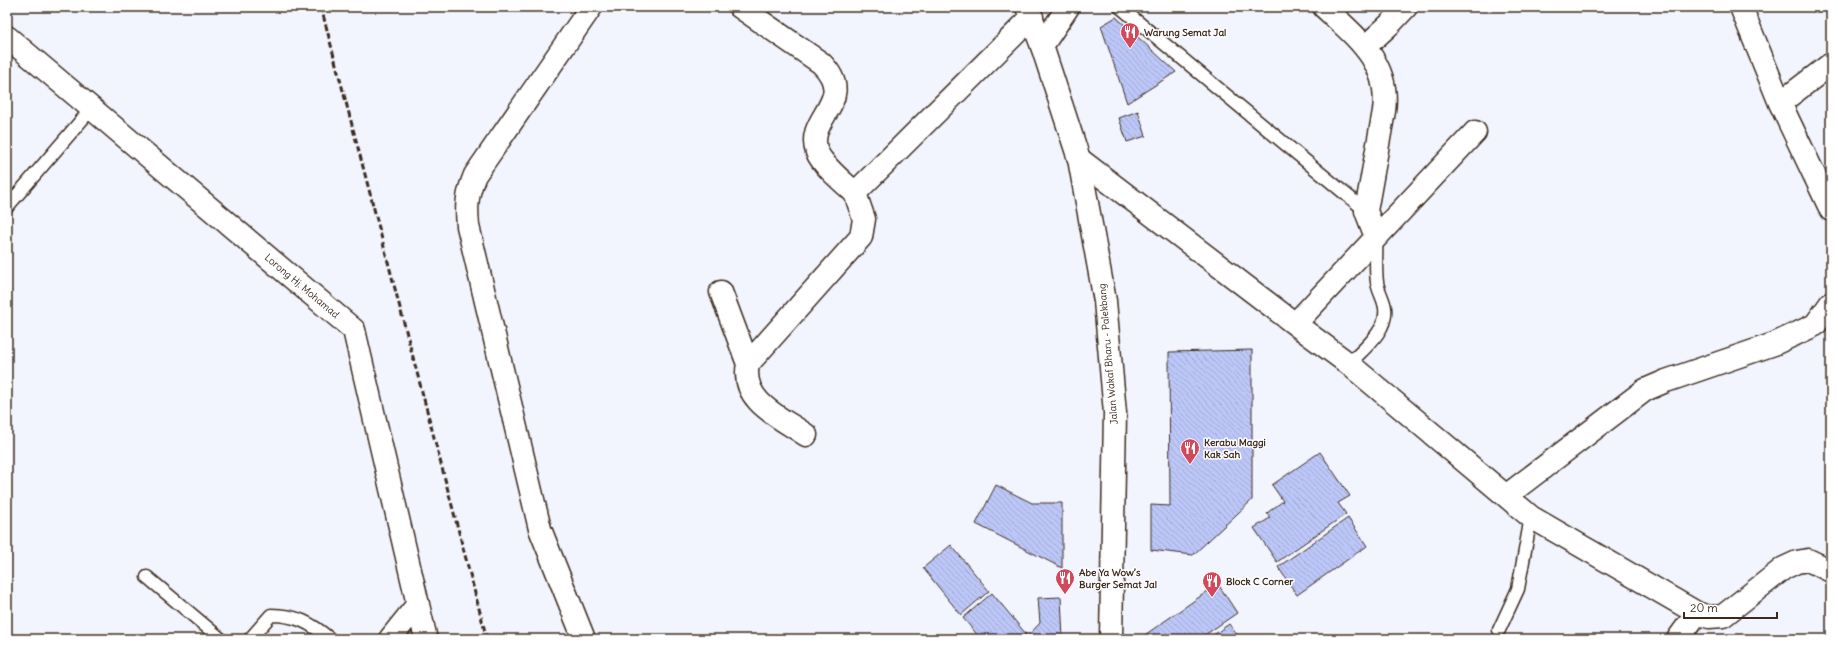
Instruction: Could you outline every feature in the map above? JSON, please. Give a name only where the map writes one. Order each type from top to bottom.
[{"type":"street","points":[[584,639],[540,528],[468,226],[466,209],[468,191],[475,175],[591,7]]},
{"type":"street","points":[[740,7],[821,63],[830,72],[834,84],[834,96],[830,108],[816,133],[815,144],[818,154],[824,163],[855,193],[864,219],[861,237],[748,364]]},
{"type":"street","points":[[1042,46],[1068,7]]},
{"type":"street","points":[[1324,7],[1366,46],[1385,86],[1386,99],[1366,211],[1376,237]]},
{"type":"street","points":[[1366,46],[1406,7]]},
{"type":"street","points":[[1741,7],[1780,103],[1831,210]]},
{"type":"street","points":[[855,193],[1029,12]]},
{"type":"street","name":"Jalan Wakaf Bharu - Palekbang","points":[[1029,12],[1042,46],[1079,159],[1106,301],[1115,413],[1111,639]]},
{"type":"street","name":"Lorong Hj. Mohamad","points":[[7,37],[354,330],[426,639]]},
{"type":"street","points":[[1780,103],[1831,64]]},
{"type":"street","points":[[1294,324],[1475,132]]},
{"type":"street","points":[[1079,159],[1294,324],[1349,364],[1531,517],[1697,613],[1709,617],[1723,616],[1784,568],[1797,562],[1808,560],[1831,571]]},
{"type":"street","points":[[721,292],[748,364],[746,377],[752,395],[760,403],[806,435]]},
{"type":"street","points":[[1506,496],[1645,390],[1666,381],[1774,344],[1815,325],[1831,303]]},
{"type":"street","points":[[390,639],[418,604]]},
{"type":"street","points":[[1678,639],[1697,613]]},
{"type":"lane","points":[[1120,7],[1366,211]]},
{"type":"lane","points":[[7,207],[92,108]]},
{"type":"lane","points":[[1349,364],[1376,335],[1384,318],[1385,309],[1377,283],[1376,237]]},
{"type":"lane","points":[[1499,630],[1518,589],[1531,517]]},
{"type":"lane","points":[[147,577],[221,639]]},
{"type":"lane","points":[[250,639],[271,615],[289,615],[316,627],[330,639]]},
{"type":"building","name":"Warung Semat Jal","points":[[1116,17],[1176,72],[1127,103],[1101,26]]},
{"type":"building","points":[[1138,111],[1146,136],[1127,142],[1119,118]]},
{"type":"building","points":[[1252,350],[1252,500],[1193,555],[1151,550],[1151,505],[1170,506],[1169,352]]},
{"type":"building","points":[[1320,452],[1350,496],[1338,503],[1346,514],[1277,562],[1254,528],[1270,518],[1267,513],[1283,501],[1272,485]]},
{"type":"building","points":[[996,485],[1032,503],[1062,503],[1062,568],[976,524]]},
{"type":"building","points":[[1348,518],[1367,546],[1297,595],[1278,567]]},
{"type":"building","points":[[951,545],[989,591],[961,615],[923,568]]},
{"type":"building","name":"Block C Corner","points":[[1218,584],[1237,613],[1199,639],[1139,639]]},
{"type":"building","points":[[992,593],[1026,634],[1021,639],[981,639],[963,618]]},
{"type":"building","points":[[1061,597],[1063,639],[1025,639],[1040,623],[1038,598]]},
{"type":"building","points":[[1229,624],[1240,639],[1208,639]]},
{"type":"railway","points":[[321,7],[487,639]]},
{"type":"place","name":"Warung Semat Jal","points":[[1130,49]]},
{"type":"place","name":"Kerabu Maggi Kak Sah","points":[[1190,465]]},
{"type":"place","name":"Abe Ya Wow’s Burger Semat Jal","points":[[1065,595]]},
{"type":"place","name":"Block C Corner","points":[[1212,598]]}]
